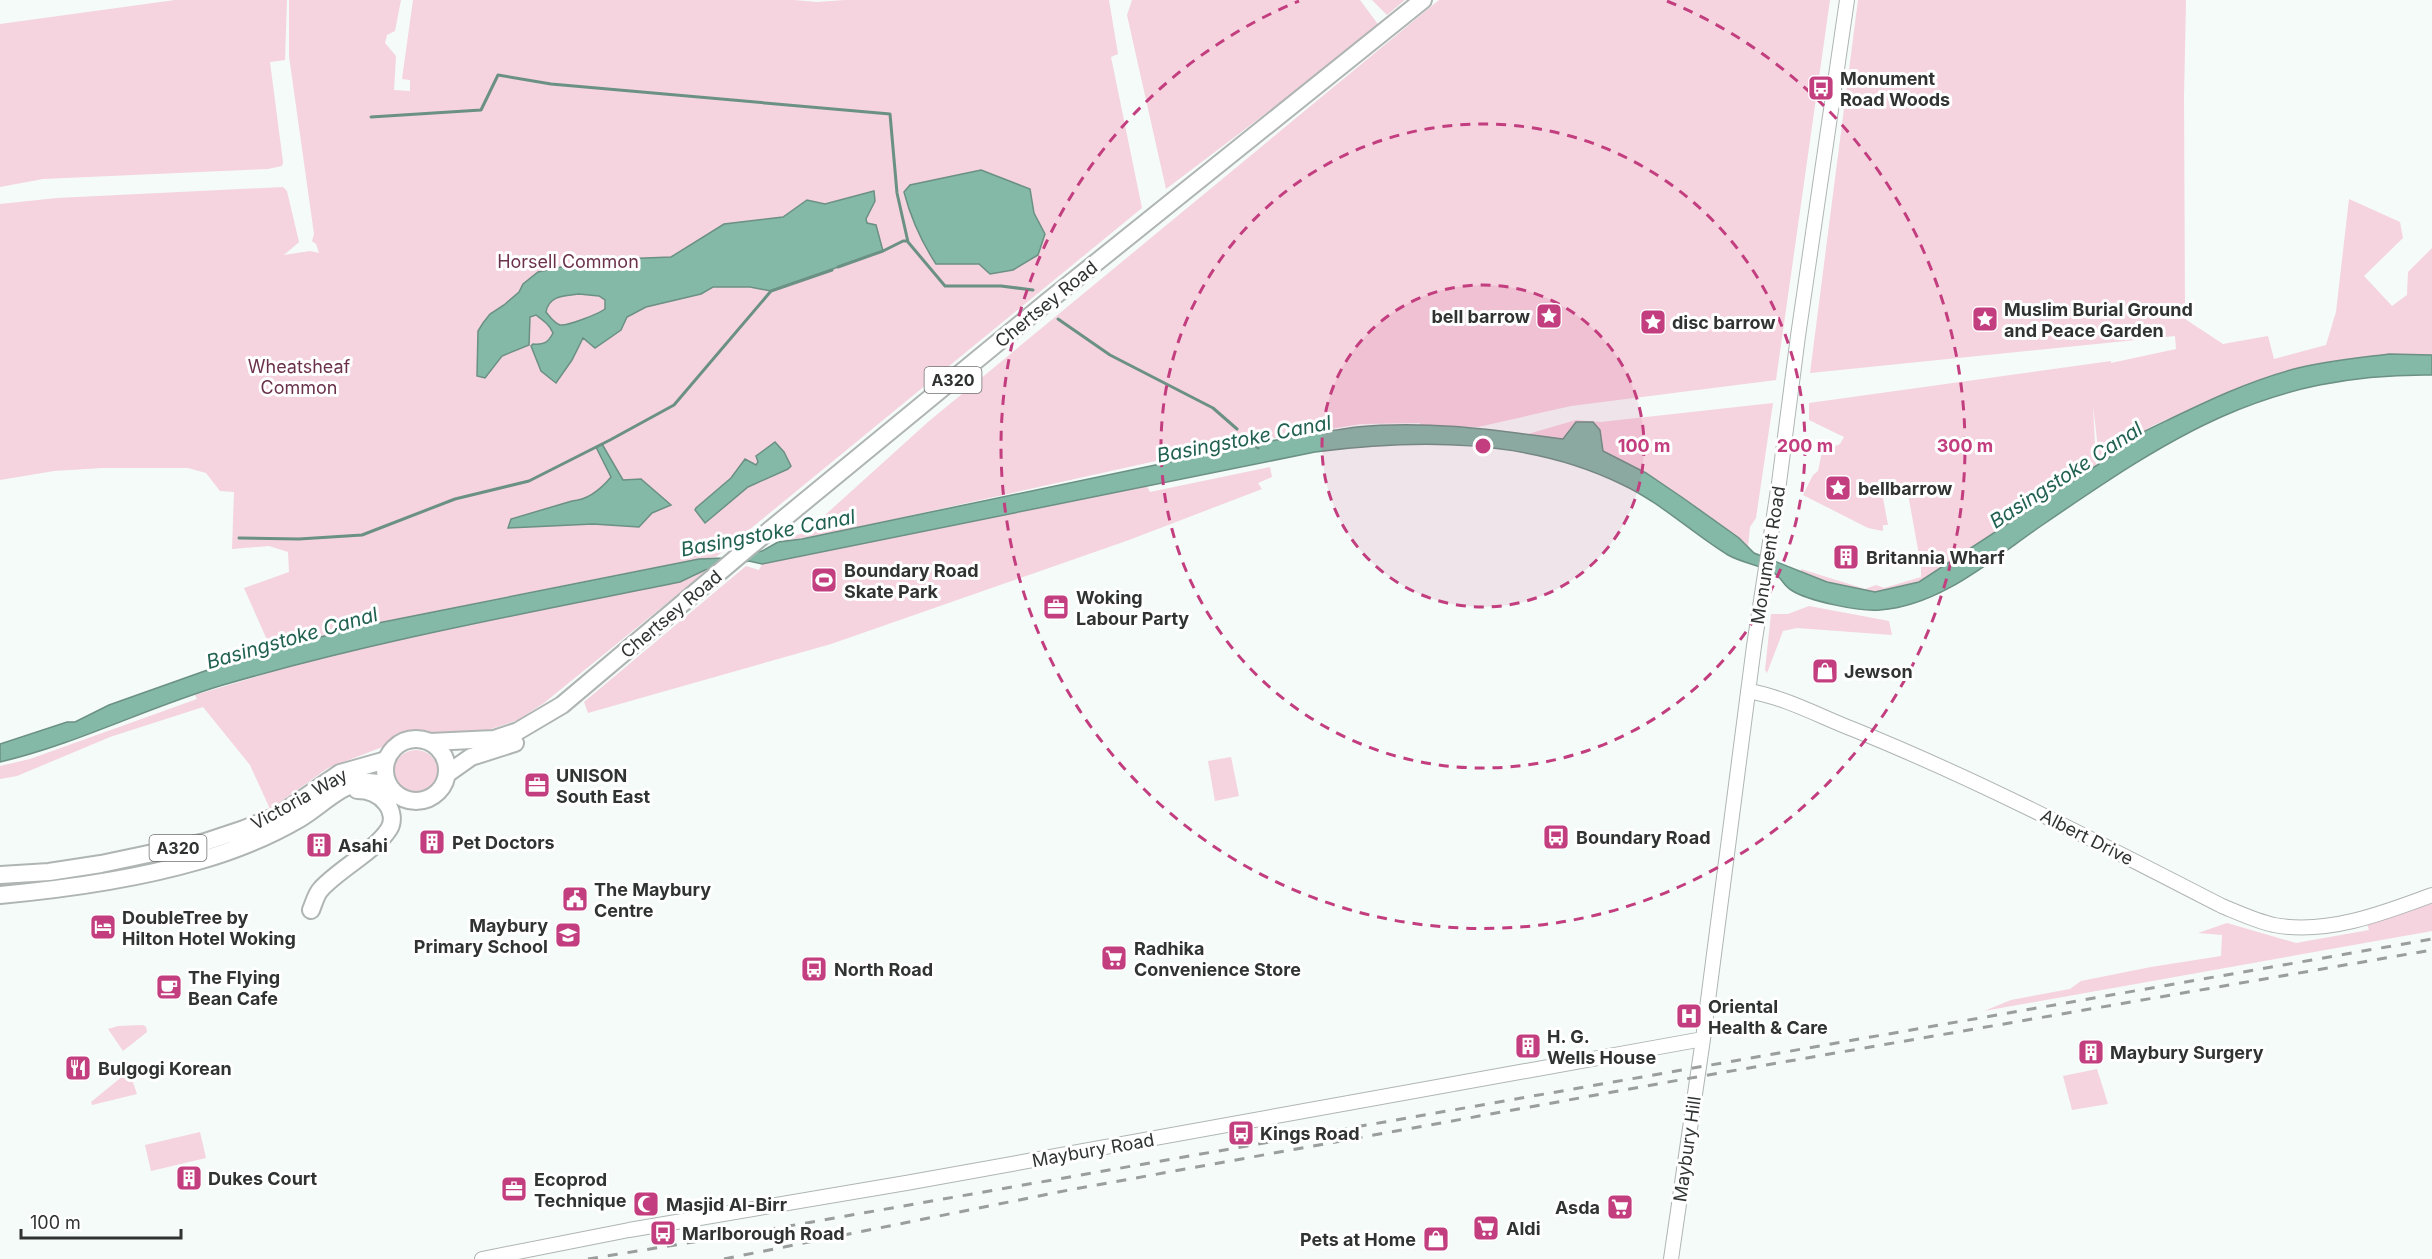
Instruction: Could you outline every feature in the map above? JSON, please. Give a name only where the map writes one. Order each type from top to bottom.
[{"type":"main road","name":"Chertsey Road","points":[[430,742],[494,739],[528,726],[562,705],[748,548],[1158,212],[1423,0]]},
{"type":"main road","name":"Chertsey Road","points":[[447,774],[471,758],[526,737],[544,725],[562,705]]},
{"type":"main road","name":"A320","points":[[386,760],[391,752],[404,741],[422,739],[430,742]]},
{"type":"main road","points":[[430,742],[443,754],[447,762],[447,774]]},
{"type":"main road","points":[[386,760],[386,777],[389,785]]},
{"type":"main road","name":"Victoria Way","points":[[0,875],[49,872],[101,864],[205,842],[279,815],[340,773],[386,760]]},
{"type":"main road","name":"A320","points":[[389,785],[402,798],[418,801],[434,796],[441,789],[447,774]]},
{"type":"main road","name":"Victoria Way","points":[[0,895],[48,890],[199,861],[249,844],[285,827],[345,787],[361,782],[389,785]]},
{"type":"main road","points":[[310,910],[320,890],[370,848],[391,825],[389,807],[376,794],[362,790],[338,793]]},
{"type":"main road","name":"Victoria Way","points":[[0,887],[22,886],[48,890]]},
{"type":"street","name":"Monument Road","points":[[1703,1039],[1761,593],[1847,0]]},
{"type":"street","name":"Albert Drive","points":[[1748,692],[1779,699],[1897,747],[2034,810],[2254,920],[2288,927],[2314,927],[2384,913],[2432,895]]},
{"type":"street","name":"Maybury Road","points":[[482,1259],[629,1230],[953,1175],[1703,1039]]},
{"type":"street","name":"Maybury Hill","points":[[1671,1259],[1703,1039]]},
{"type":"green space","points":[[175,0],[287,0],[285,60],[270,62],[282,166],[268,169],[43,179],[0,187],[0,24]]},
{"type":"green space","name":"Horsell Common","points":[[289,0],[401,0],[395,31],[387,35],[385,43],[396,56],[394,90],[410,91],[410,80],[402,79],[413,0],[794,0],[817,2],[845,0],[1109,0],[1118,54],[1111,57],[1142,208],[716,557],[485,601],[272,651],[244,588],[289,572],[288,552],[269,546],[232,549],[234,492],[220,491],[206,473],[188,468],[102,468],[54,471],[0,480],[0,204],[57,198],[283,187],[287,191],[299,242],[284,255],[310,251],[319,253],[316,244],[312,241],[314,234],[289,56]]},
{"type":"green space","points":[[1132,0],[1360,0],[1380,27],[1166,189],[1127,15]]},
{"type":"green space","points":[[1372,0],[1405,0],[1387,15]]},
{"type":"green space","points":[[1439,0],[1830,0],[1776,380],[1571,406],[1478,427],[1421,426],[1420,423],[1361,424],[1219,447],[832,533],[778,542],[803,533],[814,525],[928,422]]},
{"type":"green space","points":[[1858,0],[2186,0],[2185,319],[2223,344],[2268,336],[2274,359],[2326,345],[2336,312],[2349,199],[2400,222],[2403,238],[2364,276],[2392,306],[2407,295],[2408,272],[2432,248],[2432,355],[2368,357],[2307,367],[2277,375],[2218,397],[2153,426],[2100,466],[2093,405],[2096,465],[1995,534],[1919,582],[1875,592],[1827,582],[1801,572],[1801,569],[1865,589],[1876,585],[1884,588],[1921,577],[1908,494],[1883,498],[1888,525],[1883,525],[1883,531],[1868,528],[1803,495],[1813,475],[1818,471],[1822,452],[1840,444],[1844,437],[1809,420],[1809,403],[2111,361],[2111,363],[2176,349],[2175,336],[1810,373]]},
{"type":"green space","points":[[1773,403],[1756,518],[1750,527],[1748,547],[1646,473],[1603,451],[1602,438],[1570,428],[1563,439],[1528,434],[1576,420],[1601,422]]},
{"type":"green space","points":[[1270,467],[1272,477],[1258,483],[1262,489],[1129,540],[831,644],[588,713],[584,702],[746,566],[759,570],[762,564],[1147,486],[1150,492]]},
{"type":"green space","points":[[705,570],[707,576],[683,590],[544,703],[518,720],[482,732],[412,731],[401,733],[385,746],[328,768],[270,809],[250,765],[203,707],[110,737],[17,776],[0,779],[0,766],[30,759],[197,699],[195,695],[328,655],[691,578]]},
{"type":"green space","points":[[1809,606],[1889,621],[1892,635],[1797,628],[1783,631],[1767,673],[1765,670],[1771,614],[1788,614]]},
{"type":"green space","points":[[416,750],[425,751],[432,756],[437,763],[437,781],[432,788],[425,793],[416,794],[407,793],[400,788],[395,781],[394,772],[395,763],[400,756],[407,751]]},
{"type":"green space","points":[[1231,757],[1239,796],[1215,801],[1208,761]]},
{"type":"green space","points":[[2432,901],[2432,931],[1984,1011],[2011,1000],[2070,989],[2081,981],[2221,956],[2222,935],[2198,933],[2227,923],[2296,943],[2369,930],[2367,924]]},
{"type":"green space","points":[[143,1025],[147,1032],[123,1051],[108,1029],[118,1026]]},
{"type":"green space","points":[[2097,1069],[2108,1104],[2072,1110],[2063,1076]]},
{"type":"green space","points":[[129,1071],[137,1094],[92,1105],[91,1102]]},
{"type":"green space","points":[[200,1132],[206,1158],[151,1171],[145,1145]]},
{"type":"shaded area","points":[[981,170],[1030,189],[1034,213],[1045,234],[1038,255],[1013,270],[990,274],[979,264],[936,264],[917,230],[907,202],[904,192],[910,185]]},
{"type":"shaded area","points":[[874,191],[875,201],[866,219],[867,223],[876,225],[883,251],[771,291],[750,287],[713,287],[701,294],[646,307],[627,317],[621,330],[595,348],[583,338],[572,360],[556,383],[541,371],[531,346],[545,343],[553,333],[548,325],[536,315],[530,317],[529,345],[502,356],[485,378],[477,376],[478,331],[490,314],[519,292],[523,284],[538,272],[594,260],[671,257],[724,224],[783,217],[807,200],[825,204]],"holes":[[[579,294],[599,296],[605,300],[605,309],[576,322],[560,325],[546,312],[550,302],[558,297]]]},
{"type":"shaded area","points":[[2389,354],[2432,355],[2432,375],[2373,377],[2319,385],[2270,398],[2223,416],[2134,464],[1965,579],[1924,600],[1902,607],[1880,610],[1860,609],[1821,602],[1799,594],[1789,588],[1774,573],[1728,555],[1635,491],[1585,469],[1548,458],[1510,450],[1471,446],[1431,444],[1353,448],[1315,452],[762,564],[749,561],[705,570],[680,582],[394,641],[223,685],[85,736],[0,762],[0,744],[67,722],[75,722],[109,705],[247,656],[363,626],[699,559],[723,558],[762,551],[778,542],[802,539],[1254,446],[1262,442],[1357,427],[1435,425],[1563,439],[1576,422],[1593,422],[1600,430],[1603,451],[1646,473],[1739,538],[1754,553],[1827,582],[1875,592],[1919,582],[2143,435],[2143,432],[2200,405],[2238,388],[2298,368]]},
{"type":"shaded area","points":[[775,442],[784,452],[791,466],[748,487],[705,523],[695,510],[696,508],[731,478],[745,459],[756,465],[758,462],[756,456]]},
{"type":"shaded area","points":[[602,444],[623,480],[641,479],[671,505],[652,513],[639,527],[593,524],[508,528],[511,519],[583,499],[603,486],[611,477],[596,447]]},
{"type":"waterway","points":[[371,117],[481,110],[498,75],[551,84],[890,114],[897,193],[908,242],[945,286],[1001,286],[1033,290]]},
{"type":"waterway","points":[[838,267],[907,241]]},
{"type":"waterway","points":[[239,538],[299,539],[362,535],[455,499],[529,481],[674,405],[771,291],[832,270]]},
{"type":"waterway","name":"Basingstoke Canal","points":[[1058,319],[1110,355],[1213,408],[1237,429]]},
{"type":"waterway","name":"Basingstoke Canal","points":[[1246,437],[1258,448]]},
{"type":"railway","points":[[588,1259],[743,1234],[2432,939]]},
{"type":"railway","points":[[724,1259],[1069,1190],[1685,1079],[2432,950]]},
{"type":"place","name":"Monument Road Woods","points":[[1821,88]]},
{"type":"place","name":"bell barrow","points":[[1549,316]]},
{"type":"place","name":"Muslim Burial Ground and Peace Garden","points":[[1985,319]]},
{"type":"place","name":"disc barrow","points":[[1653,322]]},
{"type":"place","name":"bellbarrow","points":[[1838,488]]},
{"type":"place","name":"Britannia Wharf","points":[[1846,557]]},
{"type":"place","name":"Boundary Road Skate Park","points":[[824,580]]},
{"type":"place","name":"Woking Labour Party","points":[[1056,607]]},
{"type":"place","name":"Jewson","points":[[1825,671]]},
{"type":"place","name":"UNISON South East","points":[[537,785]]},
{"type":"place","name":"Boundary Road","points":[[1556,837]]},
{"type":"place","name":"Pet Doctors","points":[[432,842]]},
{"type":"place","name":"Asahi","points":[[319,845]]},
{"type":"place","name":"The Maybury Centre","points":[[575,899]]},
{"type":"place","name":"DoubleTree by Hilton Hotel Woking","points":[[103,927]]},
{"type":"place","name":"Maybury Primary School","points":[[568,935]]},
{"type":"place","name":"Radhika Convenience Store","points":[[1114,958]]},
{"type":"place","name":"North Road","points":[[814,969]]},
{"type":"place","name":"The Flying Bean Cafe","points":[[169,987]]},
{"type":"place","name":"Oriental Health & Care","points":[[1689,1016]]},
{"type":"place","name":"H. G. Wells House","points":[[1528,1046]]},
{"type":"place","name":"Maybury Surgery","points":[[2091,1052]]},
{"type":"place","name":"Bulgogi Korean","points":[[78,1068]]},
{"type":"place","name":"Kings Road","points":[[1241,1133]]},
{"type":"place","name":"Dukes Court","points":[[189,1178]]},
{"type":"place","name":"Ecoprod Technique","points":[[514,1189]]},
{"type":"place","name":"Masjid Al-Birr","points":[[646,1204]]},
{"type":"place","name":"Asda","points":[[1620,1207]]},
{"type":"place","name":"Aldi","points":[[1486,1228]]},
{"type":"place","name":"Marlborough Road","points":[[663,1233]]},
{"type":"place","name":"Pets at Home","points":[[1436,1239]]},
{"type":"park label","name":"Wheatsheaf Common","points":[[299,376]]}]
